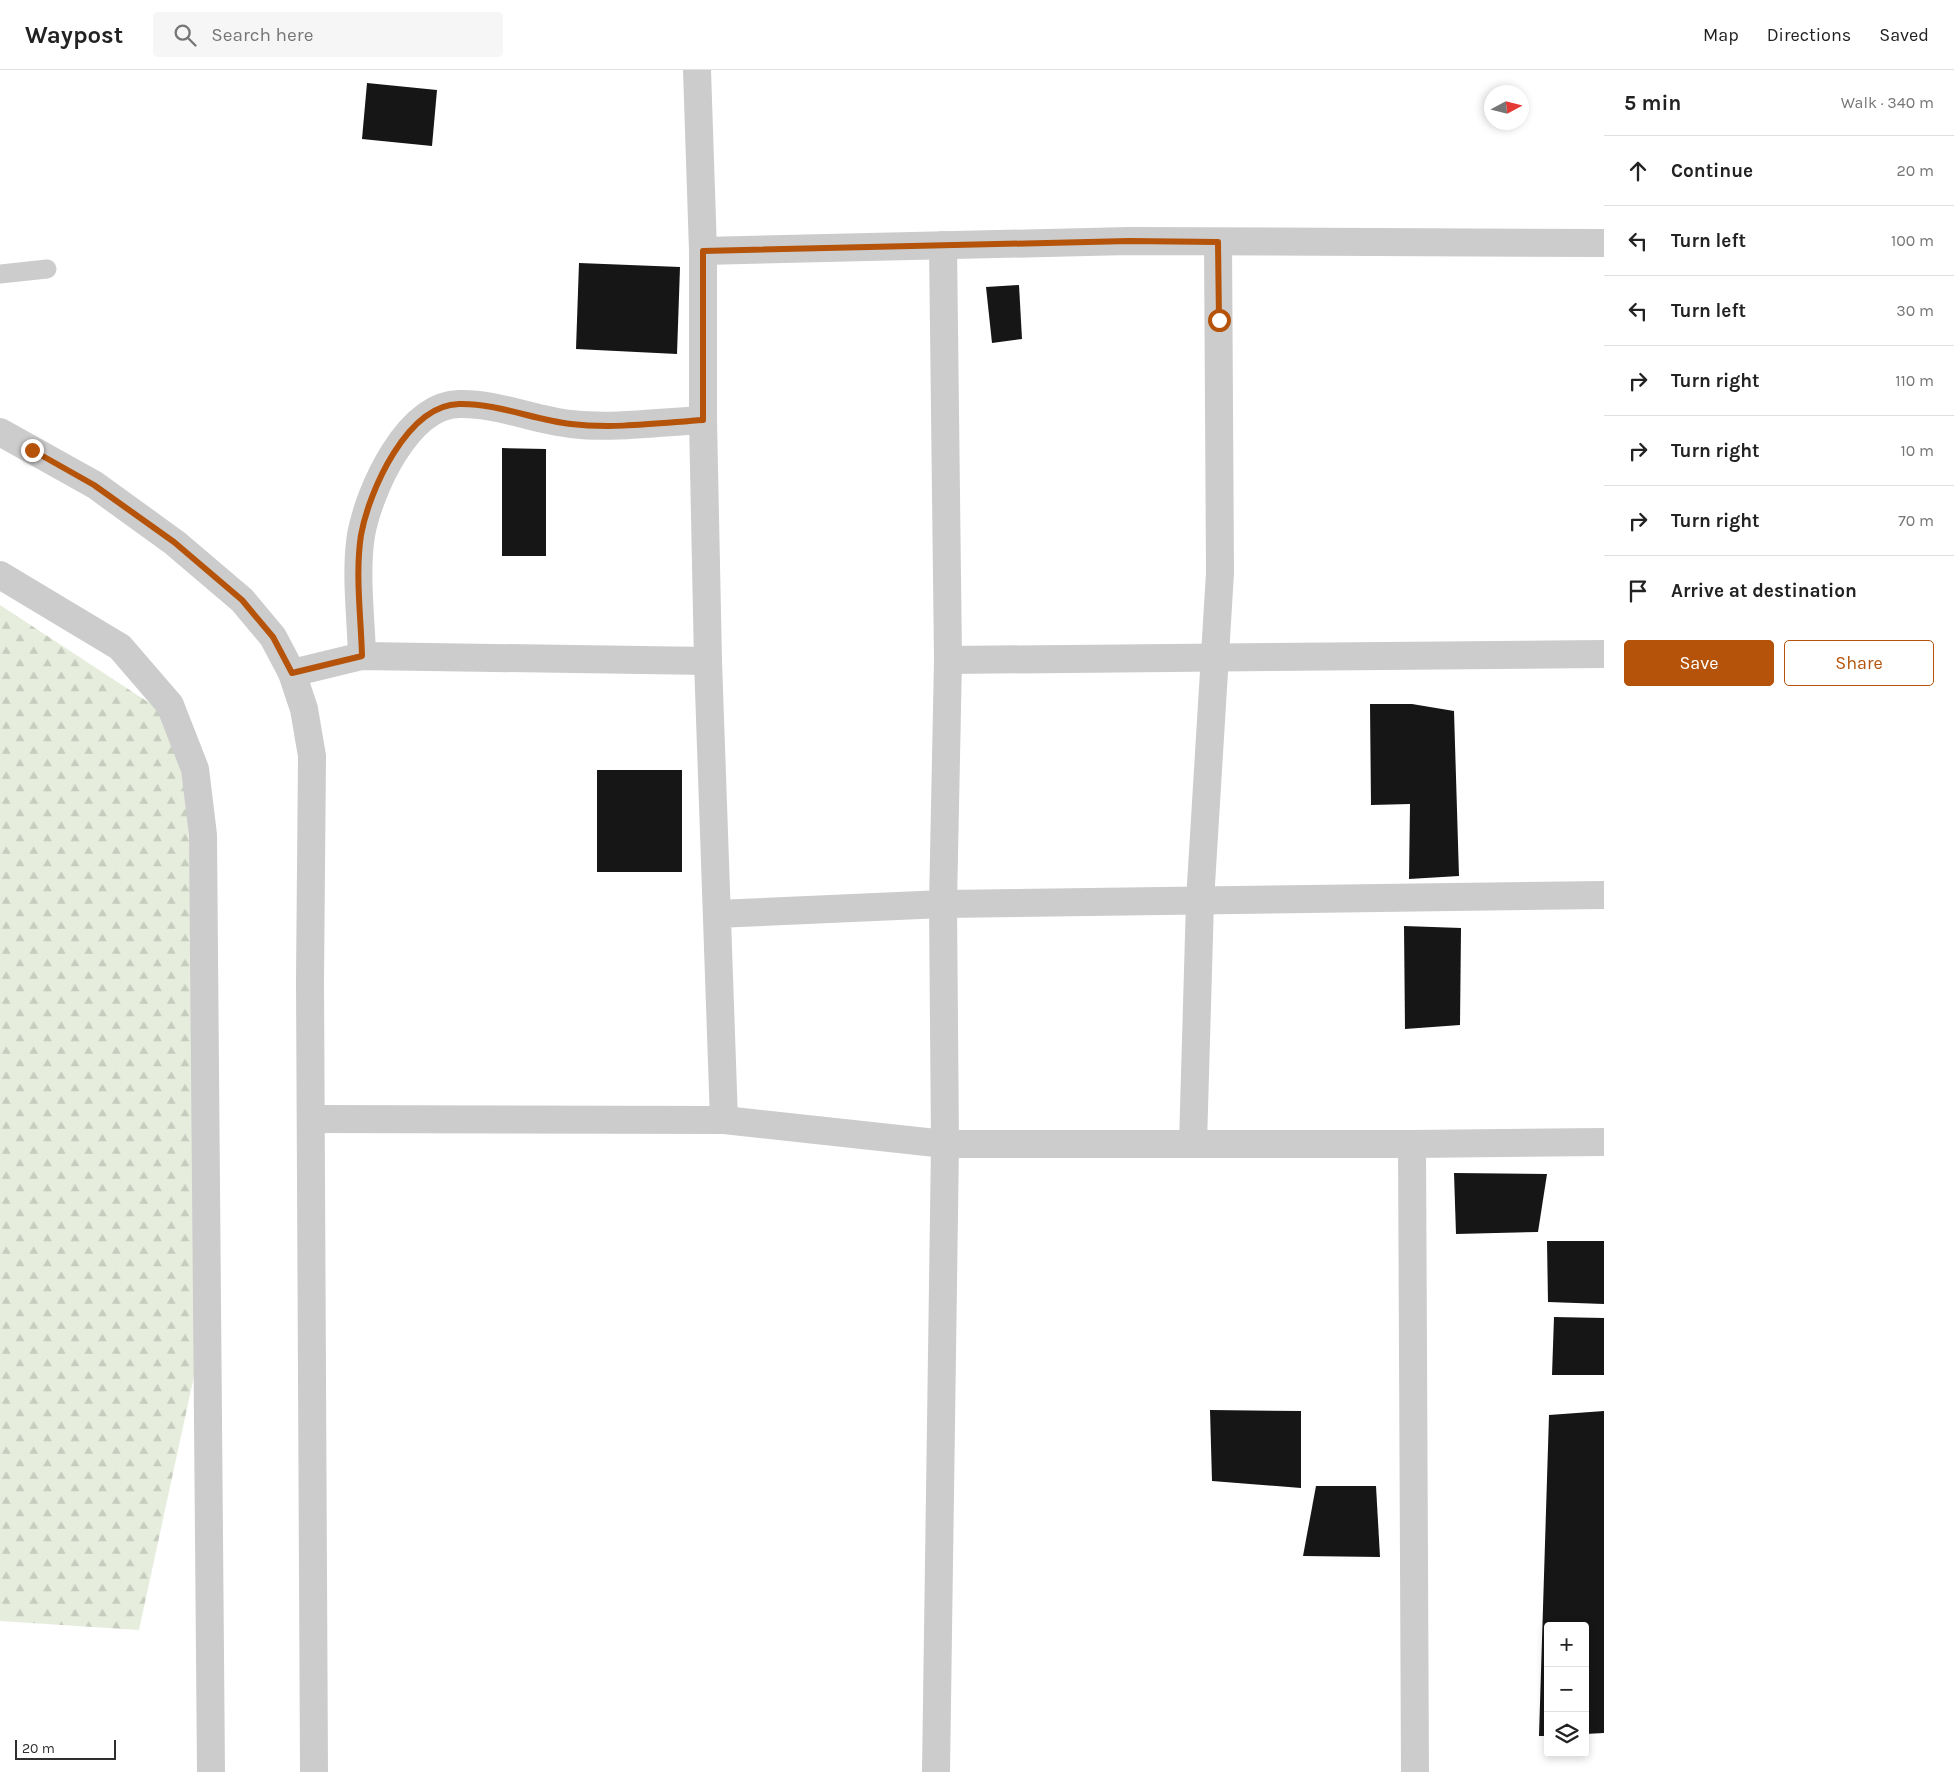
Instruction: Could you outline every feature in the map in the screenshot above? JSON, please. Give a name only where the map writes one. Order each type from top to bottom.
[{"type":"street","points":[[697,70],[703,251],[703,420],[708,661],[724,1120]]},
{"type":"street","points":[[703,251],[1129,241],[1604,242]]},
{"type":"street","points":[[1193,1144],[1200,901],[1220,573],[1218,242]]},
{"type":"street","points":[[936,1772],[945,1144],[943,904],[948,660],[943,245]]},
{"type":"street","points":[[362,656],[359,566],[361,536],[368,507],[399,443],[419,421],[438,408],[458,404],[570,424],[605,425],[703,420]]},
{"type":"street","points":[[0,432],[94,485],[174,542],[242,600],[273,637],[292,673],[304,709],[312,756],[310,981],[314,1772]]},
{"type":"street","points":[[0,575],[120,648],[170,705],[195,769],[203,835],[211,1772]]},
{"type":"street","points":[[948,660],[1604,654]]},
{"type":"street","points":[[292,673],[362,656],[708,661]]},
{"type":"street","points":[[717,914],[943,904],[1604,895]]},
{"type":"street","points":[[311,1119],[724,1120],[945,1144],[1604,1142]]},
{"type":"street","points":[[1412,1144],[1415,1772]]},
{"type":"lane","points":[[0,274],[47,270]]},
{"type":"green space","points":[[0,605],[183,725],[212,1293],[139,1630],[0,1621]]},
{"type":"building","points":[[367,83],[437,90],[432,146],[362,139]]},
{"type":"building","points":[[579,263],[680,267],[677,354],[576,349]]},
{"type":"building","points":[[1019,285],[1022,339],[992,343],[986,287]]},
{"type":"building","points":[[502,448],[546,449],[546,556],[502,556]]},
{"type":"building","points":[[1370,704],[1412,704],[1454,711],[1459,876],[1409,879],[1410,804],[1371,805]]},
{"type":"building","points":[[597,770],[682,770],[682,872],[597,872]]},
{"type":"building","points":[[1404,926],[1461,928],[1460,1025],[1405,1029]]},
{"type":"building","points":[[1454,1173],[1547,1174],[1538,1232],[1456,1234]]},
{"type":"building","points":[[1547,1241],[1604,1241],[1604,1304],[1548,1302]]},
{"type":"building","points":[[1554,1317],[1604,1318],[1604,1375],[1552,1375]]},
{"type":"building","points":[[1210,1410],[1301,1411],[1301,1488],[1212,1481]]},
{"type":"building","points":[[1604,1411],[1604,1733],[1589,1734],[1589,1622],[1544,1622],[1544,1736],[1539,1736],[1549,1415]]},
{"type":"building","points":[[1316,1486],[1376,1486],[1380,1557],[1303,1556]]},
{"type":"route","points":[[32,450],[94,485],[174,542],[242,600],[273,637],[292,673],[362,656],[359,566],[361,536],[368,507],[399,443],[419,421],[438,408],[458,404],[478,406],[570,424],[605,425],[703,420],[703,251],[1129,241],[1218,242],[1219,320]]}]
